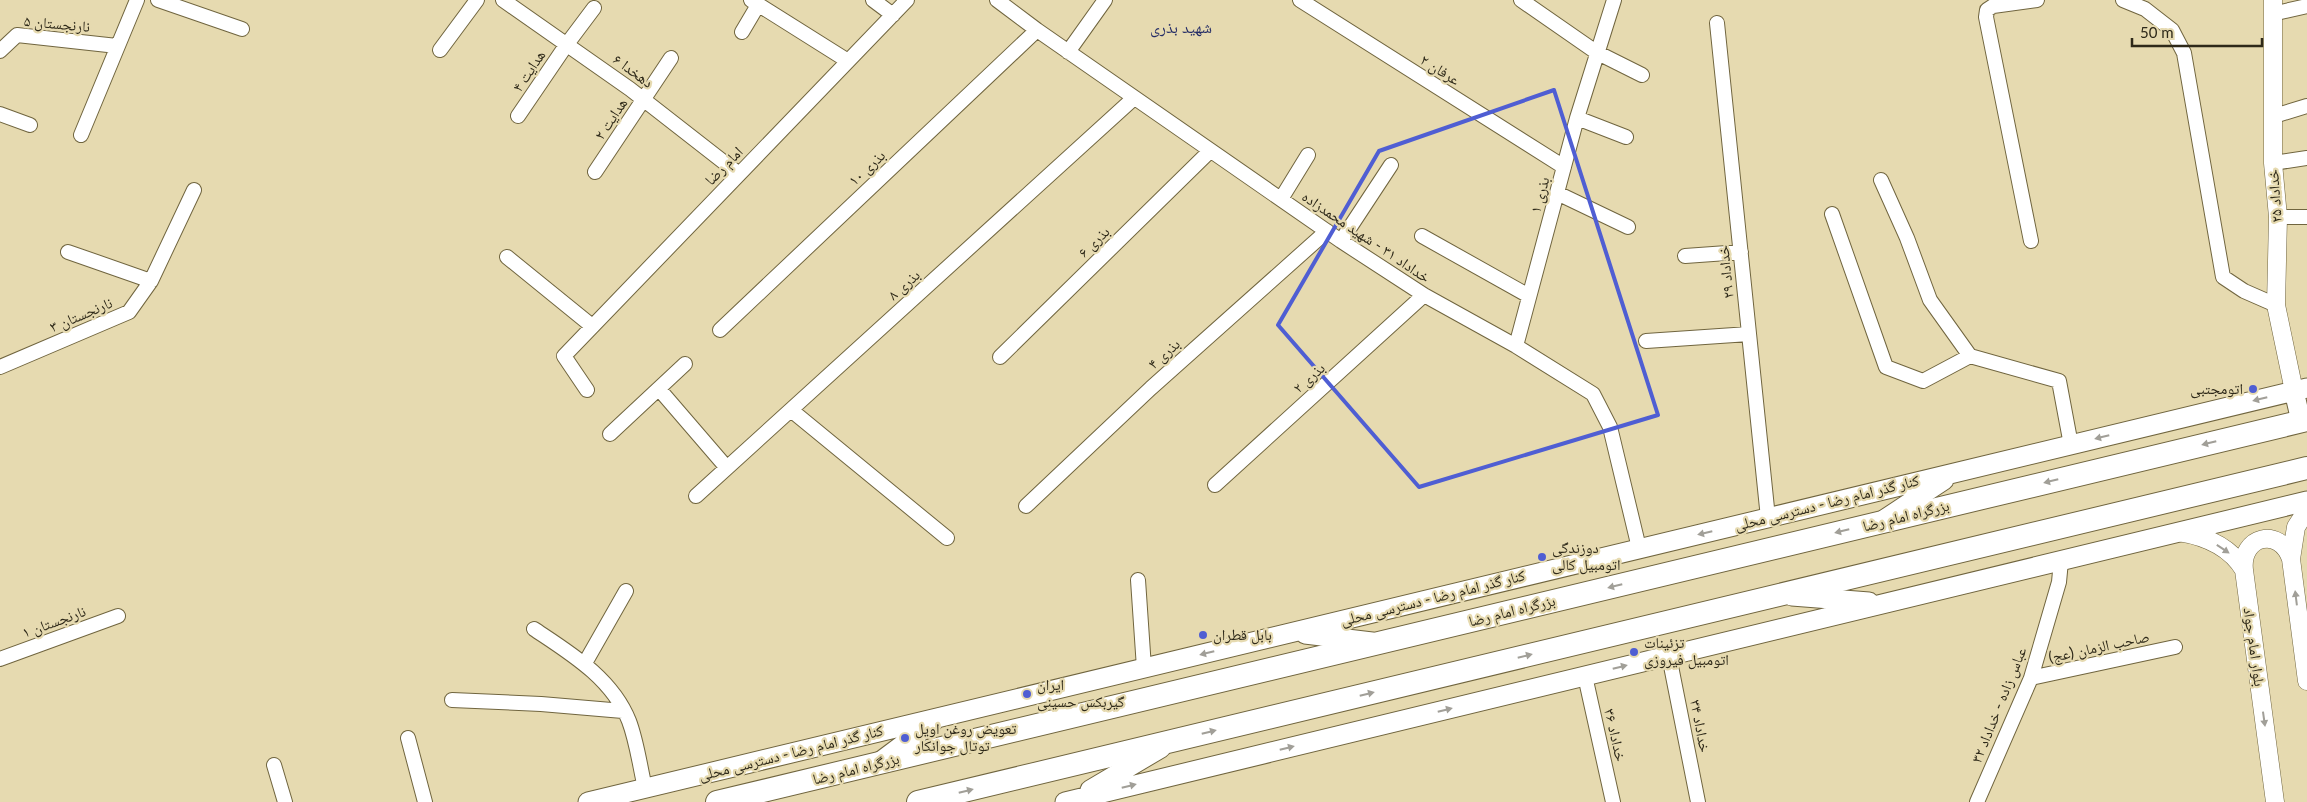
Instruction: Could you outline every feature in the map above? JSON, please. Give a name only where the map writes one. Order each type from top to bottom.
[{"type":"highway","name":"بزرگراه امام رضا","points":[[717,802],[2304,420]]},
{"type":"highway","points":[[918,802],[2307,468]]},
{"type":"main road","points":[[2300,389],[2304,420]]},
{"type":"main road","name":"کنار گذر امام رضا - دسترسی محلی","points":[[588,802],[2300,389]]},
{"type":"main road","points":[[1880,522],[1955,472]]},
{"type":"main road","points":[[1068,801],[2307,501]]},
{"type":"main road","points":[[1640,548],[1649,578]]},
{"type":"main road","points":[[1781,595],[1887,603]]},
{"type":"main road","points":[[1292,632],[1378,643]]},
{"type":"main road","points":[[878,763],[940,717]]},
{"type":"main road","points":[[1068,801],[1173,741]]},
{"type":"street","points":[[81,135],[137,0]]},
{"type":"street","points":[[158,0],[242,29]]},
{"type":"street","points":[[440,50],[477,0]]},
{"type":"street","name":"دهخدا ۶","points":[[503,0],[644,99],[739,174]]},
{"type":"street","points":[[873,0],[893,15]]},
{"type":"street","name":"امام رضا","points":[[588,390],[564,356],[907,0]]},
{"type":"street","name":"خداداد ۳۱ - شهید محمدزاده","points":[[997,0],[1068,52],[1341,241],[1424,295],[1516,346],[1593,394],[1610,427],[1640,548]]},
{"type":"street","points":[[1068,52],[1105,0]]},
{"type":"street","name":"عرفان ۲","points":[[1300,0],[1564,167]]},
{"type":"street","points":[[1521,0],[1596,52],[1642,75]]},
{"type":"street","name":"بذری ۱","points":[[1516,346],[1576,118],[1614,0]]},
{"type":"street","points":[[2031,241],[1986,17],[1987,10],[1993,6],[2037,0]]},
{"type":"street","points":[[2123,0],[2145,9],[2172,30],[2184,53],[2223,277],[2244,291],[2276,305]]},
{"type":"street","points":[[742,32],[754,3],[848,61]]},
{"type":"street","points":[[2272,7],[2307,6]]},
{"type":"street","name":"خداداد ۲۵","points":[[2272,7],[2273,163],[2278,217],[2276,305],[2300,389]]},
{"type":"street","name":"هدایت ۴","points":[[518,116],[566,44],[594,8]]},
{"type":"street","name":"خداداد ۲۹","points":[[1717,23],[1768,518]]},
{"type":"street","name":"بذری ۱۰","points":[[720,330],[1037,30]]},
{"type":"street","name":"نارنجستان ۵","points":[[0,50],[18,35],[117,46]]},
{"type":"street","name":"هدایت ۲","points":[[595,172],[672,58]]},
{"type":"street","name":"بذری ۸","points":[[696,496],[1134,98]]},
{"type":"street","points":[[2274,116],[2307,106]]},
{"type":"street","points":[[0,114],[30,125]]},
{"type":"street","points":[[1576,118],[1626,137]]},
{"type":"street","name":"بذری ۶","points":[[1000,357],[1210,151]]},
{"type":"street","points":[[1281,199],[1308,155]]},
{"type":"street","points":[[2273,163],[2307,158]]},
{"type":"street","points":[[1341,241],[1391,165]]},
{"type":"street","points":[[1881,180],[1907,238],[1930,300],[1970,356],[2059,381],[2071,445]]},
{"type":"street","name":"نارنجستان ۳","points":[[0,367],[128,312],[150,280],[194,190]]},
{"type":"street","points":[[1557,192],[1628,227]]},
{"type":"street","points":[[1832,214],[1886,367],[1923,382],[1970,356]]},
{"type":"street","points":[[2278,217],[2307,217]]},
{"type":"street","name":"بذری ۴","points":[[1026,506],[1151,388],[1327,231]]},
{"type":"street","points":[[1422,236],[1530,296]]},
{"type":"street","points":[[68,252],[150,280]]},
{"type":"street","points":[[1684,256],[1741,252]]},
{"type":"street","points":[[507,257],[592,326]]},
{"type":"street","name":"بذری ۲","points":[[1216,485],[1424,295]]},
{"type":"street","points":[[1646,341],[1749,334]]},
{"type":"street","points":[[610,434],[685,364]]},
{"type":"street","points":[[659,388],[727,468]]},
{"type":"street","points":[[791,410],[947,538]]},
{"type":"street","points":[[2307,510],[2296,527],[2291,559],[2307,681]]},
{"type":"street","points":[[2178,532],[2196,535],[2213,542],[2235,557],[2244,570]]},
{"type":"street","points":[[2244,570],[2244,556],[2247,549],[2252,544],[2265,539],[2279,541],[2284,545],[2291,559]]},
{"type":"street","name":"عباس زاده - خداداد ۳۲","points":[[1977,802],[2031,678],[2059,582],[2061,561]]},
{"type":"street","name":"بلوار امام جواد","points":[[2244,570],[2275,802]]},
{"type":"street","points":[[1138,580],[1144,668]]},
{"type":"street","points":[[585,663],[626,590]]},
{"type":"street","name":"نارنجستان ۱","points":[[0,659],[118,616]]},
{"type":"street","points":[[534,629],[585,663],[616,699],[629,721],[644,788]]},
{"type":"street","name":"صاحب الزمان (عج)","points":[[2031,678],[2174,647]]},
{"type":"street","name":"خداداد ۳۴","points":[[1669,656],[1698,802]]},
{"type":"street","name":"خداداد ۳۶","points":[[1585,676],[1613,802]]},
{"type":"street","points":[[452,700],[541,704],[623,711]]},
{"type":"street","points":[[408,738],[425,802]]},
{"type":"street","points":[[274,765],[285,802]]},
{"type":"highlighted area","points":[[1554,90],[1658,415],[1419,487],[1278,325],[1379,151]]},
{"type":"place","name":"اتومجتبی","points":[[2253,389]]},
{"type":"place","name":"دوزندگی اتومبیل کالی","points":[[1542,557]]},
{"type":"place","name":"بابل قطران","points":[[1203,635]]},
{"type":"place","name":"تزئینات اتومبیل فیروزی","points":[[1634,652]]},
{"type":"place","name":"ایران گیربکس حسینی","points":[[1027,694]]},
{"type":"place","name":"تعویض روغن اویل توتال جوانکار","points":[[905,738]]},
{"type":"district","name":"شهید بذری","points":[[1181,27]]}]
